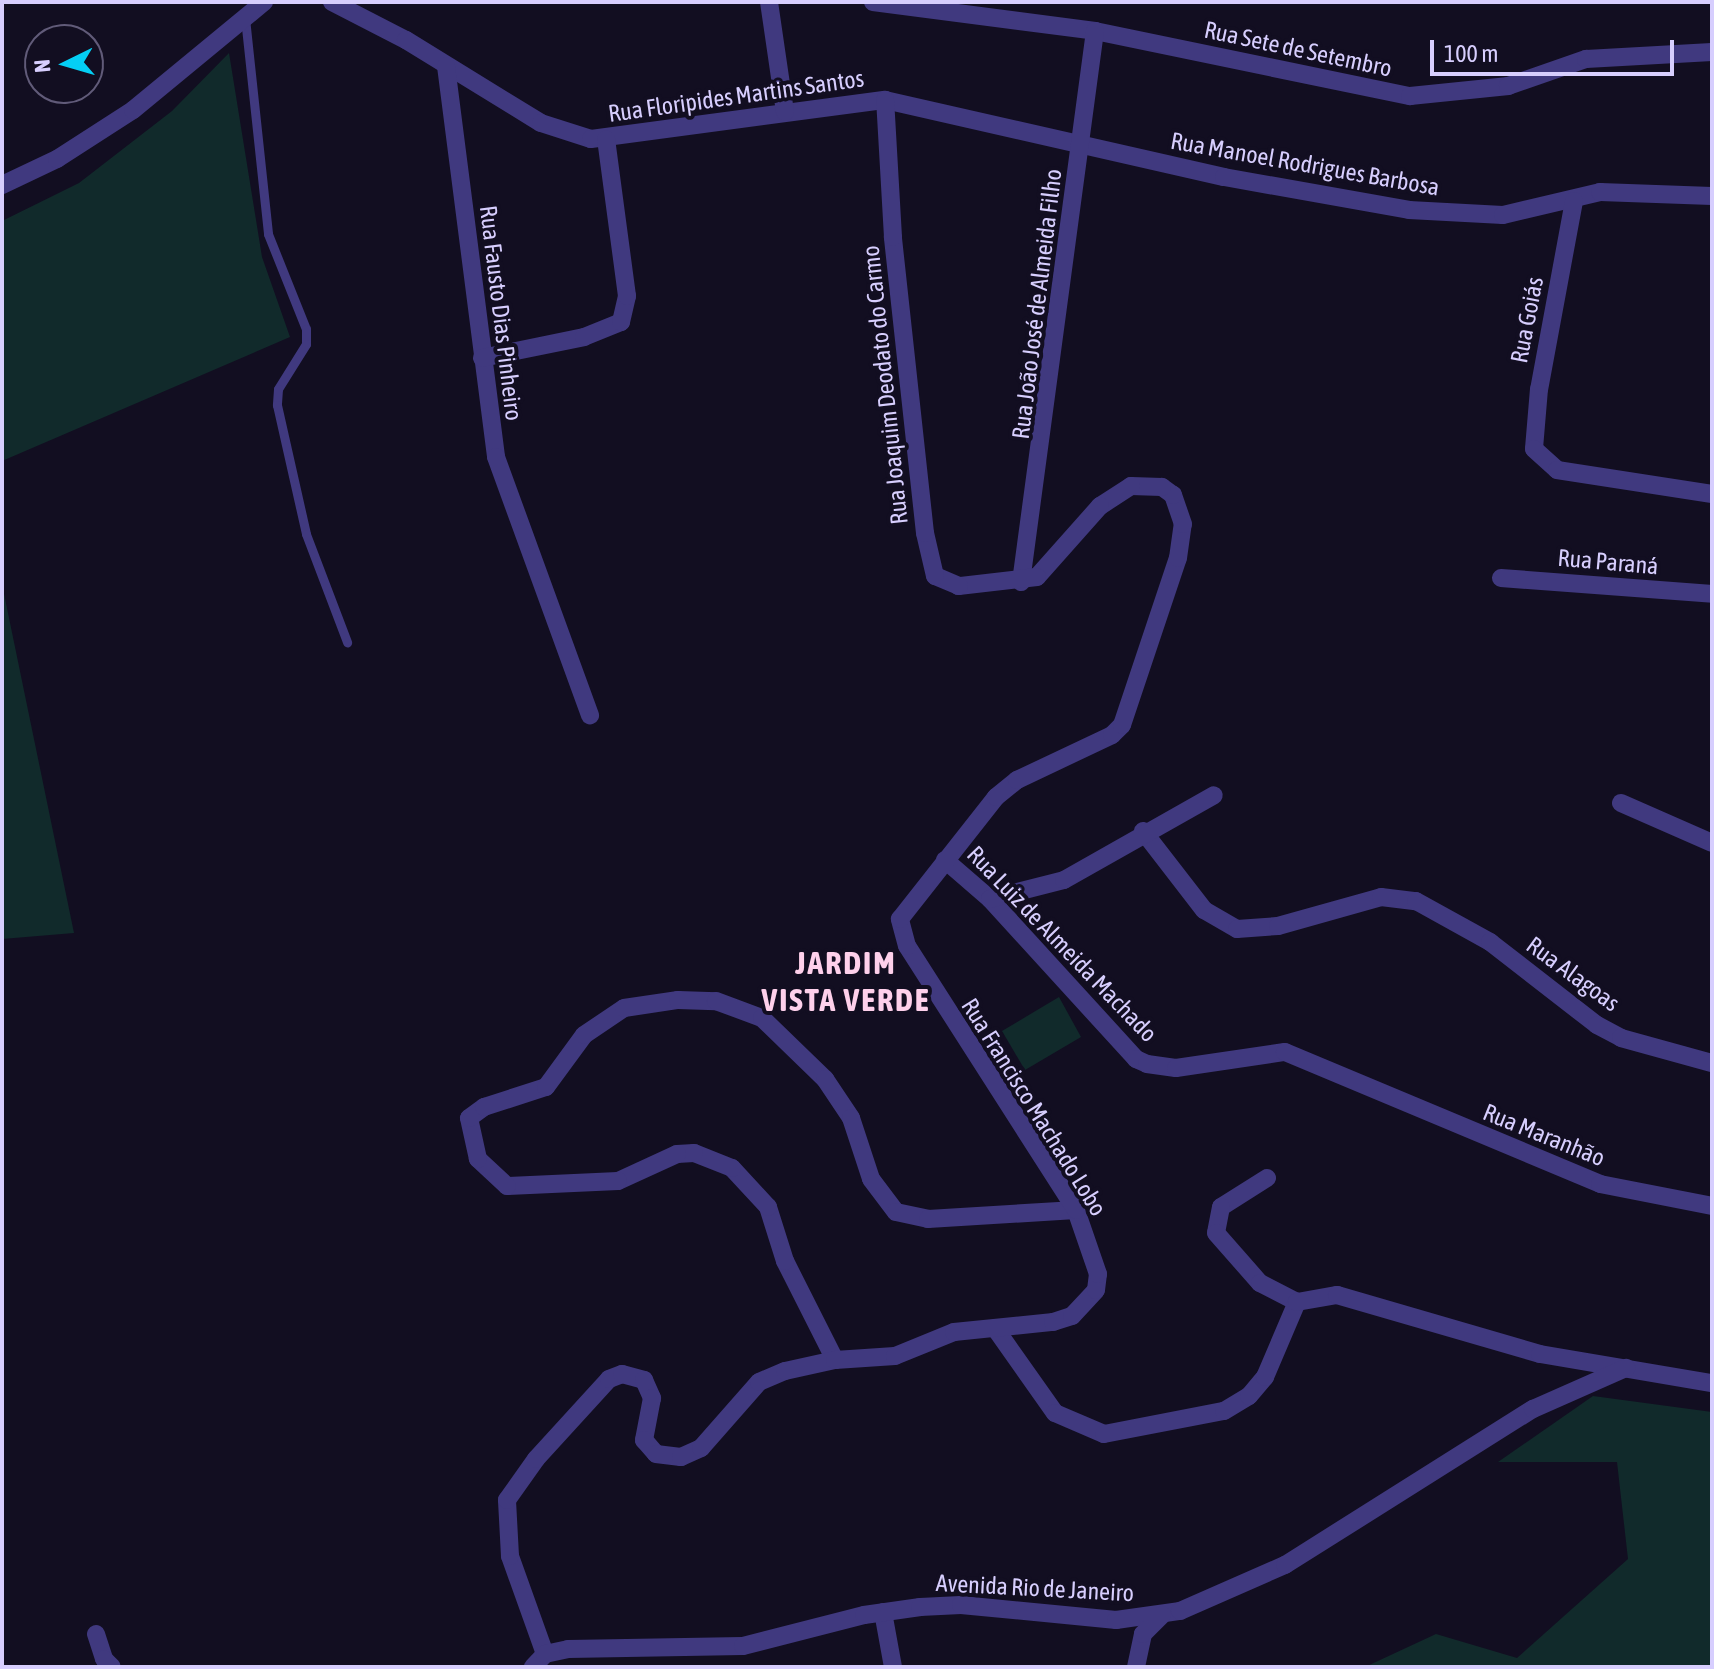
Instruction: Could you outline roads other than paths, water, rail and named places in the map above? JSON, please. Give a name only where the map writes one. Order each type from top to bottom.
[{"type":"street","points":[[2,185],[57,159],[133,110],[264,2]]},
{"type":"street","name":"Rua Floripides Martins Santos","points":[[332,2],[541,123],[574,136],[606,139],[885,100],[1081,145]]},
{"type":"street","points":[[769,2],[785,112]]},
{"type":"street","name":"Rua Sete de Setembro","points":[[873,2],[1095,31],[1410,96],[1508,86],[1586,59],[1712,52]]},
{"type":"street","name":"Rua João José de Almeida Filho","points":[[1021,582],[1095,31]]},
{"type":"street","name":"Rua Fausto Dias Pinheiro","points":[[446,66],[496,457],[537,559],[553,621],[590,715]]},
{"type":"street","name":"Rua Joaquim Deodato do Carmo","points":[[885,100],[885,162],[929,562],[935,576],[959,586],[1021,582]]},
{"type":"street","points":[[482,358],[584,337],[621,322],[627,296],[606,139]]},
{"type":"street","name":"Rua Manoel Rodrigues Barbosa","points":[[1081,145],[1409,210],[1503,215],[1619,191],[1712,196]]},
{"type":"street","name":"Rua Goiás","points":[[1574,201],[1539,389],[1534,449],[1557,470],[1712,494]]},
{"type":"street","name":"Rua Luiz de Almeida Machado","points":[[1021,582],[1048,569],[1112,496],[1146,483],[1173,495],[1183,524],[1178,558],[1131,711],[1112,735],[1017,780],[970,823],[945,860],[990,899],[1136,1059],[1176,1068],[1285,1052],[1365,1085]]},
{"type":"street","name":"Rua Paraná","points":[[1501,578],[1712,594]]},
{"type":"street","points":[[990,899],[1064,880],[1143,831],[1214,795]]},
{"type":"street","points":[[1621,803],[1712,843]]},
{"type":"street","name":"Rua Alagoas","points":[[1143,831],[1204,910],[1237,929],[1278,926],[1381,897],[1416,901],[1479,934],[1597,1025],[1621,1038],[1712,1063]]},
{"type":"street","name":"Rua Francisco Machado Lobo","points":[[539,1660],[510,1556],[507,1500],[536,1459],[609,1379],[622,1374],[644,1380],[652,1398],[644,1440],[656,1454],[681,1457],[701,1448],[759,1382],[835,1360],[895,1356],[954,1332],[1053,1322],[1087,1305],[1098,1274],[1076,1210],[982,1069],[899,929],[904,908],[945,860]]},
{"type":"street","points":[[835,1360],[785,1261],[768,1207],[732,1168],[694,1153],[677,1154],[618,1181],[507,1186],[478,1159],[469,1118],[484,1107],[546,1087],[584,1035],[624,1008],[716,1001],[762,1018],[825,1079],[851,1118],[871,1179],[896,1212],[928,1219],[1076,1210]]},
{"type":"street","name":"Rua Maranhão","points":[[1365,1085],[1600,1184],[1712,1206]]},
{"type":"street","points":[[1267,1178],[1221,1207],[1216,1233],[1260,1283],[1297,1302],[1337,1295],[1540,1354],[1712,1383]]},
{"type":"street","points":[[995,1328],[1055,1413],[1086,1429],[1124,1433],[1207,1416],[1249,1396],[1275,1360],[1297,1302]]},
{"type":"street","name":"Avenida Rio de Janeiro","points":[[539,1660],[583,1648],[743,1646],[883,1612],[961,1605],[1116,1620],[1162,1615],[1285,1565],[1533,1409],[1626,1368]]},
{"type":"street","points":[[883,1612],[893,1667]]},
{"type":"street","points":[[1136,1667],[1143,1634],[1162,1615]]},
{"type":"street","points":[[96,1634],[104,1659],[112,1667]]},
{"type":"lane","points":[[245,18],[268,234],[306,329],[306,344],[278,389],[277,405],[306,534],[347,642]]},
{"type":"district","name":"JARDIM VISTA VERDE","points":[[846,982]]}]
